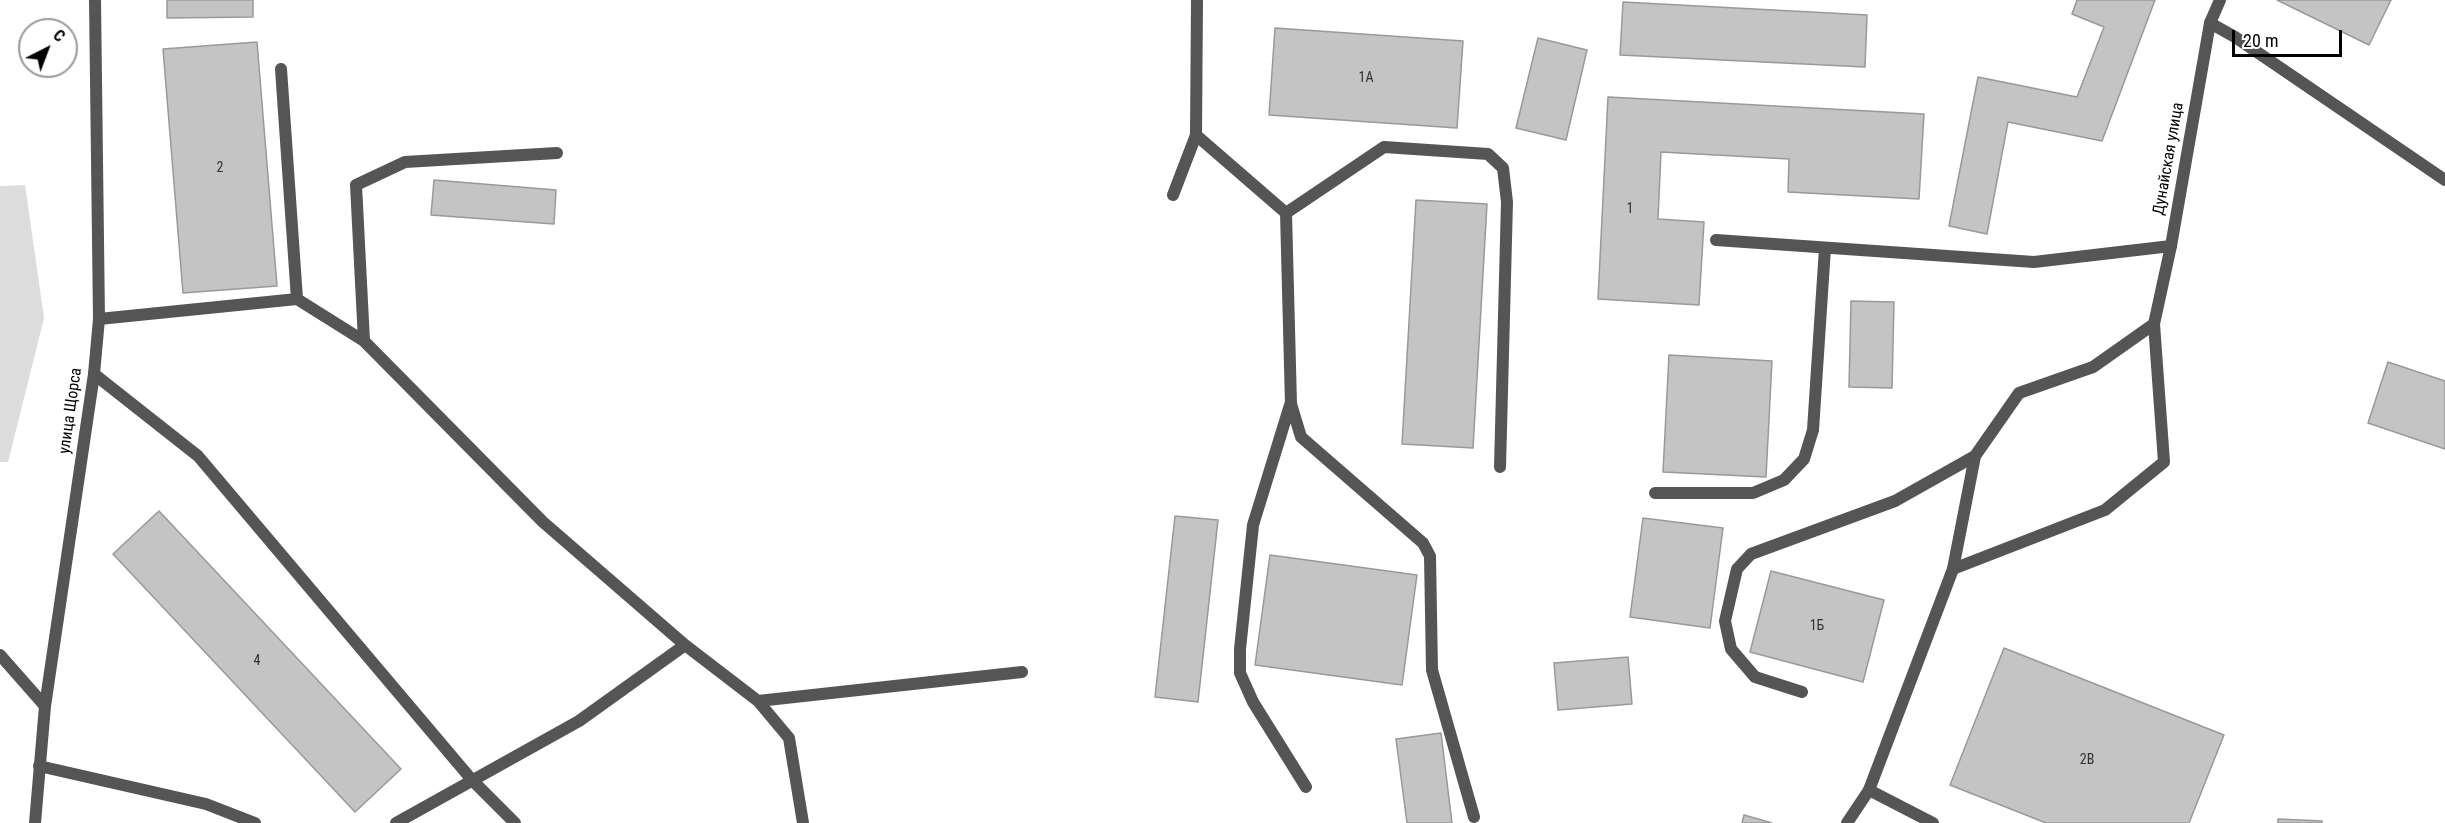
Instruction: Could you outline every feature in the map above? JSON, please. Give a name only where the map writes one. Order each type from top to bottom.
[{"type":"street","name":"улица Щорса","points":[[35,823],[45,706],[94,374],[99,319],[95,0]]},
{"type":"street","points":[[1173,195],[1196,135],[1197,0]]},
{"type":"street","name":"Дунайская улица","points":[[1953,569],[2105,510],[2164,462],[2154,324],[2171,246],[2210,23],[2220,0]]},
{"type":"street","points":[[2210,23],[2235,37],[2445,180]]},
{"type":"street","points":[[281,69],[297,299]]},
{"type":"street","points":[[1196,135],[1286,213],[1291,404],[1301,437],[1423,543],[1430,556],[1432,670],[1474,817]]},
{"type":"street","points":[[1286,213],[1384,147],[1488,154],[1503,168],[1507,202],[1500,467]]},
{"type":"street","points":[[364,342],[356,185],[405,162],[557,153]]},
{"type":"street","points":[[1716,240],[2034,262],[2171,246]]},
{"type":"street","points":[[1655,493],[1753,493],[1784,480],[1804,459],[1813,430],[1825,248]]},
{"type":"street","points":[[99,319],[297,299],[364,342],[543,522],[685,645],[758,701],[789,738],[803,823]]},
{"type":"street","points":[[1848,823],[1869,790],[1953,569],[1975,456],[2019,393],[2093,366],[2154,324]]},
{"type":"street","points":[[94,374],[198,456],[472,780],[515,823]]},
{"type":"street","points":[[1291,404],[1253,525],[1240,649],[1240,673],[1253,702],[1306,787]]},
{"type":"street","points":[[1802,692],[1755,677],[1731,649],[1725,621],[1737,569],[1751,554],[1895,501],[1975,456]]},
{"type":"street","points":[[396,823],[579,721],[685,645]]},
{"type":"street","points":[[0,655],[45,706]]},
{"type":"street","points":[[758,701],[1022,672]]},
{"type":"street","points":[[39,766],[206,804],[255,823]]},
{"type":"street","points":[[1869,790],[1933,823]]},
{"type":"shaded area","points":[[25,185],[44,318],[8,462],[0,462],[0,186]]},
{"type":"building","points":[[167,0],[253,0],[253,17],[167,18]]},
{"type":"building","points":[[2077,0],[2155,0],[2102,141],[2008,122],[1987,234],[1949,226],[1978,77],[2077,97],[2104,27],[2072,14]]},
{"type":"building","points":[[2277,0],[2391,0],[2369,45]]},
{"type":"building","points":[[1623,2],[1867,15],[1865,67],[1620,55]]},
{"type":"building","points":[[1275,28],[1463,41],[1457,128],[1269,115]]},
{"type":"building","points":[[1538,38],[1587,50],[1566,140],[1516,128]]},
{"type":"building","points":[[257,42],[277,286],[183,293],[163,49]]},
{"type":"building","points":[[1608,97],[1924,114],[1919,199],[1788,192],[1789,159],[1661,152],[1658,219],[1704,222],[1699,305],[1598,299]]},
{"type":"building","points":[[434,180],[556,190],[554,224],[431,215]]},
{"type":"building","points":[[1416,200],[1487,204],[1473,448],[1402,444]]},
{"type":"building","points":[[1851,301],[1894,302],[1892,388],[1849,387]]},
{"type":"building","points":[[1669,355],[1772,361],[1766,477],[1663,472]]},
{"type":"building","points":[[2388,362],[2445,381],[2445,449],[2368,423]]},
{"type":"building","points":[[159,511],[401,769],[355,812],[113,554]]},
{"type":"building","points":[[1175,516],[1218,520],[1198,702],[1155,697]]},
{"type":"building","points":[[1643,518],[1723,528],[1710,628],[1630,617]]},
{"type":"building","points":[[1270,555],[1417,575],[1402,685],[1255,665]]},
{"type":"building","points":[[1771,571],[1884,600],[1863,682],[1750,652]]},
{"type":"building","points":[[2004,648],[2224,735],[2189,823],[2046,823],[1950,785]]},
{"type":"building","points":[[1628,657],[1632,704],[1558,710],[1554,663]]},
{"type":"building","points":[[1441,733],[1452,823],[1407,823],[1396,739]]},
{"type":"building","points":[[1744,815],[1772,823],[1742,823]]},
{"type":"building","points":[[2278,819],[2322,821],[2322,823],[2278,823]]}]
